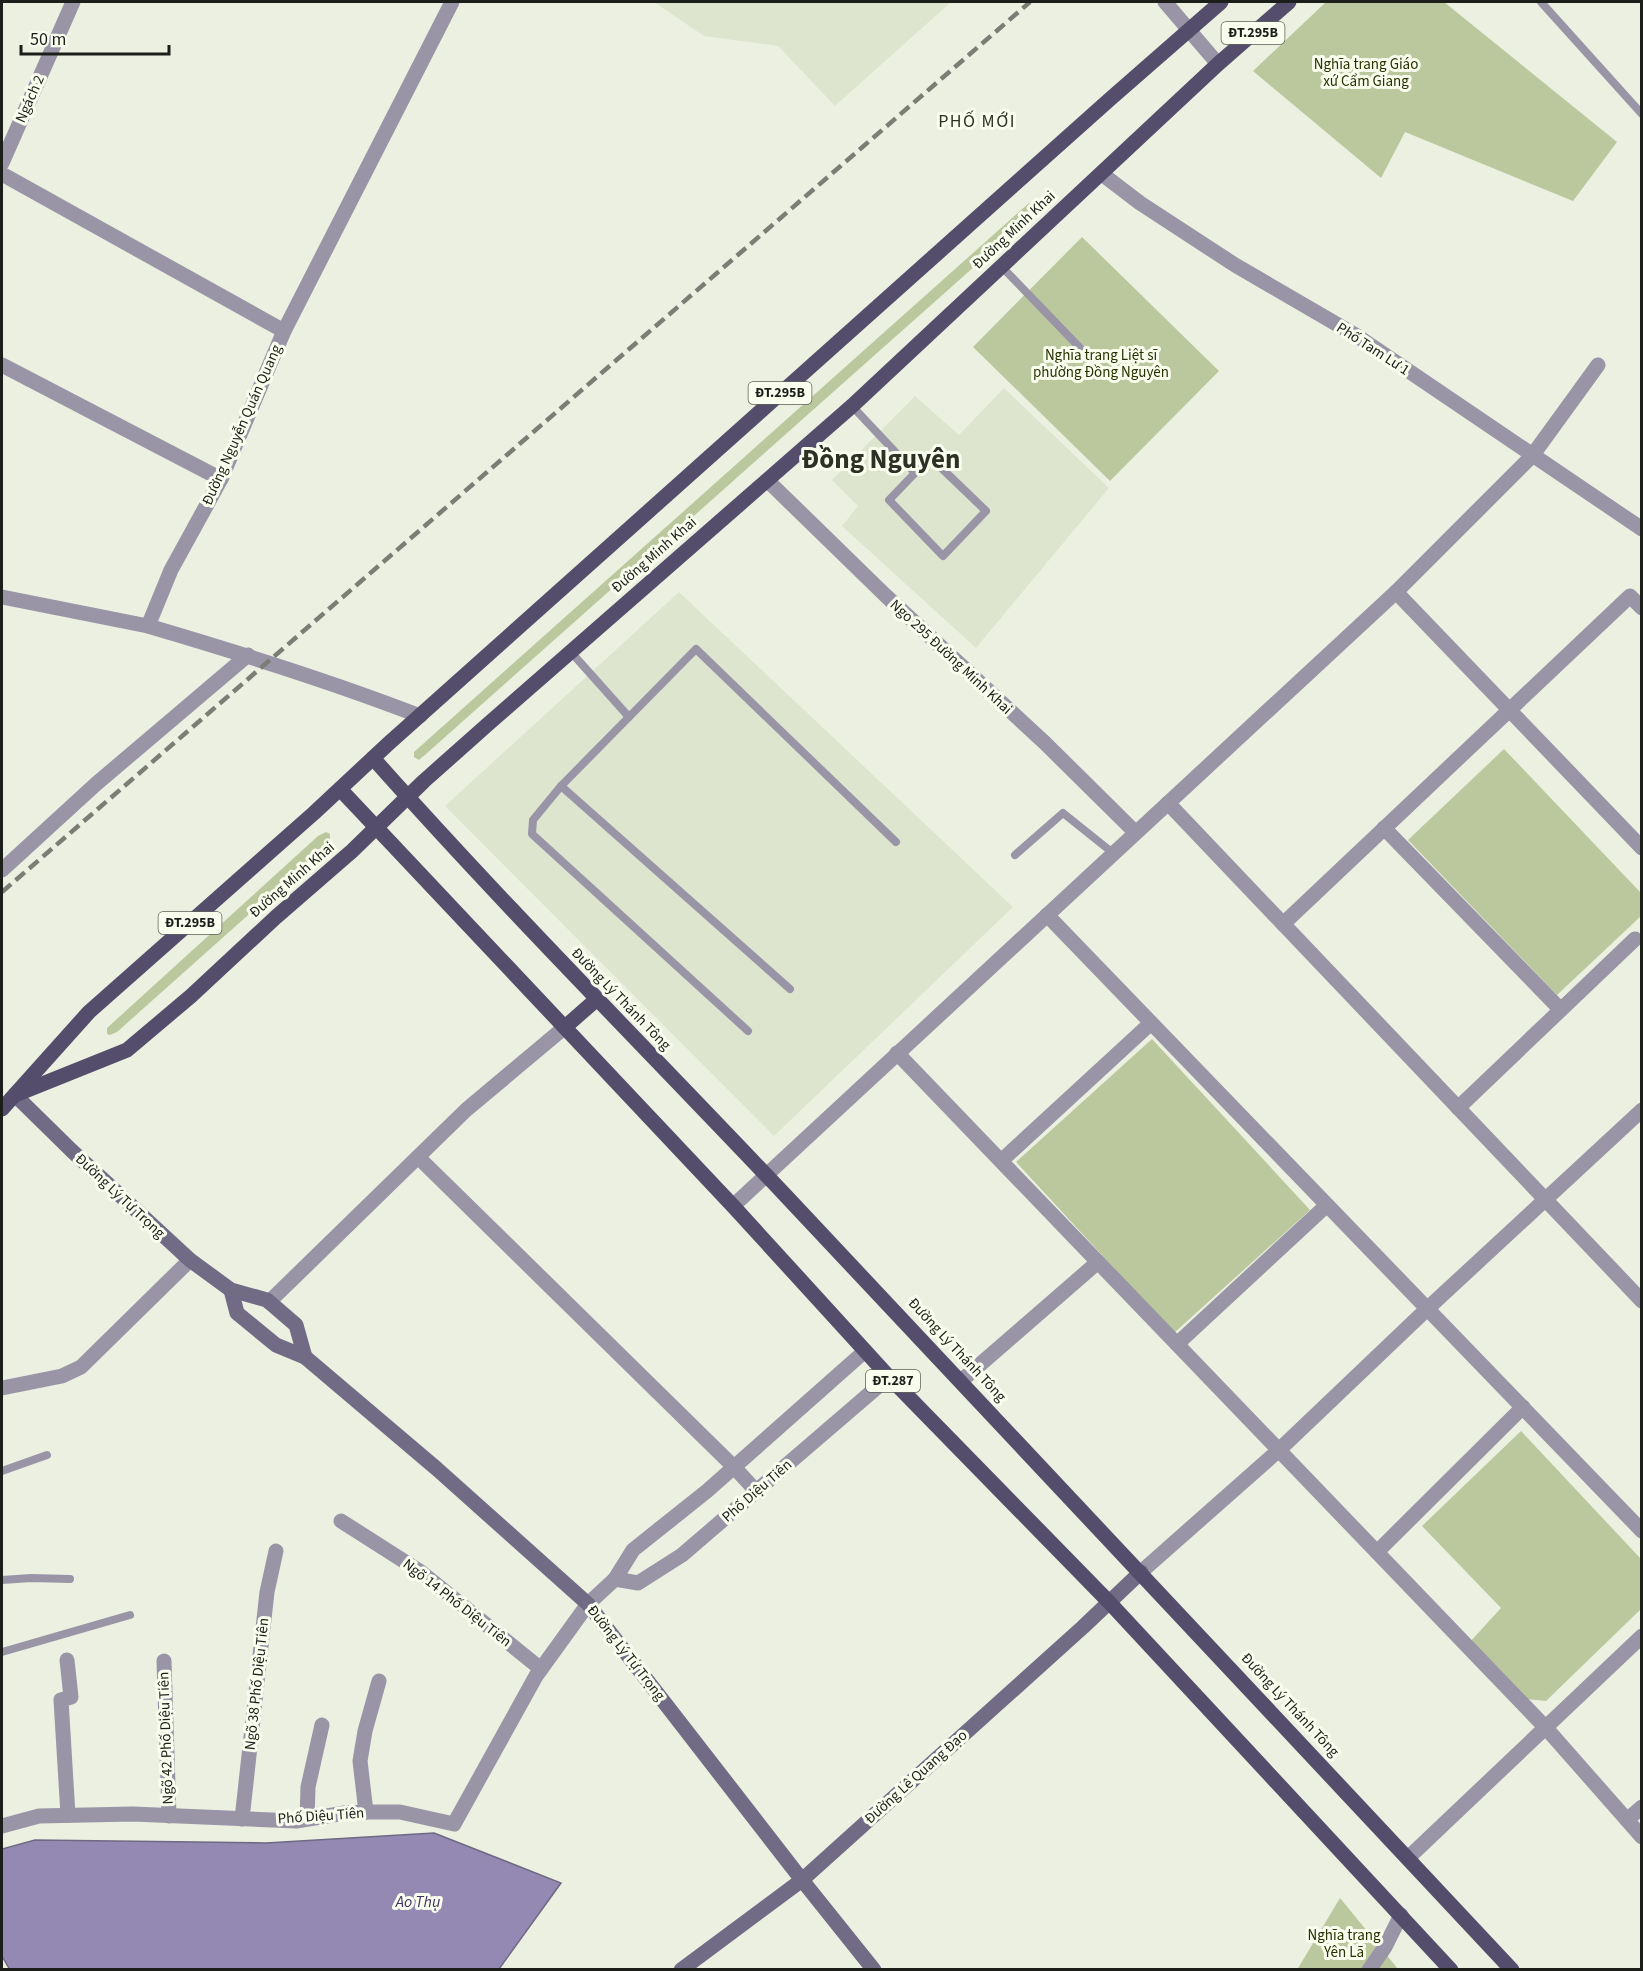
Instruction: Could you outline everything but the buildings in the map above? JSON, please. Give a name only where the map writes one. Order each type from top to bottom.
[{"type":"main road","name":"Đường Minh Khai","points":[[2,1109],[89,1012],[1221,2]]},
{"type":"main road","name":"Đường Minh Khai","points":[[15,1095],[127,1050],[190,996],[570,651],[852,406],[1218,64],[1289,2]]},
{"type":"main road","name":"Đường Lý Thánh Tông","points":[[373,758],[597,999],[766,1174],[1141,1572],[1512,1970]]},
{"type":"main road","name":"ĐT.287","points":[[340,789],[733,1206],[889,1377],[1109,1602],[1451,1970]]},
{"type":"main road","points":[[565,1027],[597,999]]},
{"type":"main road","name":"Đường Lý Tự Trọng","points":[[15,1095],[190,1260],[231,1290],[268,1302],[296,1325],[305,1357]]},
{"type":"main road","name":"Đường Lý Tự Trọng","points":[[231,1290],[237,1313],[276,1345],[305,1357],[430,1462],[588,1604],[874,1970]]},
{"type":"main road","name":"Đường Lê Quang Đạo","points":[[681,1970],[802,1880],[1141,1572]]},
{"type":"street","name":"Ngách 2","points":[[2,163],[73,2]]},
{"type":"street","name":"Đường Nguyễn Quán Quang","points":[[147,626],[171,570],[221,479],[284,331],[452,2]]},
{"type":"street","points":[[1165,2],[1218,64]]},
{"type":"street","points":[[2,174],[284,331]]},
{"type":"street","name":"Phố Tam Lư 1","points":[[1102,174],[1235,265],[1357,336],[1641,529]]},
{"type":"street","points":[[2,365],[221,479]]},
{"type":"street","points":[[733,1206],[1396,592],[1532,456],[1598,365]]},
{"type":"street","name":"Ngo 295 Đường Minh Khai","points":[[768,481],[885,595],[1045,743],[1135,832]]},
{"type":"street","points":[[1396,592],[1641,848]]},
{"type":"street","points":[[1283,924],[1630,596],[1641,608]]},
{"type":"street","points":[[2,597],[147,626],[248,655],[367,695],[420,716]]},
{"type":"street","points":[[2,870],[96,784],[248,655]]},
{"type":"street","points":[[1168,803],[1641,1301]]},
{"type":"street","points":[[1384,828],[1560,1009]]},
{"type":"street","points":[[1047,915],[1641,1531]]},
{"type":"street","points":[[1458,1108],[1635,939]]},
{"type":"street","points":[[1001,1161],[1151,1023]]},
{"type":"street","points":[[268,1302],[466,1110],[565,1027]]},
{"type":"street","points":[[897,1053],[1546,1728],[1641,1837]]},
{"type":"street","points":[[1141,1572],[1279,1450],[1641,1110]]},
{"type":"street","points":[[418,1157],[757,1492]]},
{"type":"street","points":[[1177,1344],[1327,1205]]},
{"type":"street","points":[[2,1388],[62,1376],[81,1367],[190,1260]]},
{"type":"street","points":[[961,1381],[1098,1262]]},
{"type":"street","name":"Phố Diệu Tiên","points":[[2,1826],[39,1816],[169,1816],[296,1821],[345,1812],[400,1812],[454,1824],[541,1669],[588,1604],[615,1579],[633,1550],[734,1467],[865,1351]]},
{"type":"street","name":"Phố Diệu Tiên","points":[[615,1579],[638,1583],[682,1555],[889,1377]]},
{"type":"street","points":[[1377,1552],[1523,1407]]},
{"type":"street","name":"Ngõ 14 Phố Diệu Tiên","points":[[341,1521],[421,1572],[541,1669]]},
{"type":"street","name":"Ngõ 38 Phố Diệu Tiên","points":[[242,1819],[267,1592],[276,1551]]},
{"type":"street","points":[[1408,1858],[1641,1636]]},
{"type":"street","points":[[67,1660],[71,1696],[61,1700],[68,1815]]},
{"type":"street","name":"Ngõ 42 Phố Diệu Tiên","points":[[164,1661],[169,1816]]},
{"type":"street","points":[[366,1812],[360,1761],[365,1731],[379,1680]]},
{"type":"street","points":[[307,1819],[308,1787],[322,1725]]},
{"type":"street","points":[[1627,1820],[1641,1807]]},
{"type":"street","points":[[1369,1970],[1385,1947],[1401,1915]]},
{"type":"lane","points":[[1541,2],[1641,114]]},
{"type":"lane","points":[[1001,266],[1084,352]]},
{"type":"lane","points":[[852,406],[915,473]]},
{"type":"lane","points":[[931,458],[986,511],[943,556],[889,500],[915,473],[931,458]]},
{"type":"lane","points":[[748,1031],[532,834],[533,820],[561,786],[696,649],[896,842]]},
{"type":"lane","points":[[570,651],[629,717]]},
{"type":"lane","points":[[561,786],[790,989]]},
{"type":"lane","points":[[1015,855],[1063,813],[1113,853]]},
{"type":"lane","points":[[2,1472],[47,1455]]},
{"type":"lane","points":[[2,1580],[70,1579]]},
{"type":"lane","points":[[2,1652],[130,1615]]},
{"type":"shaded area","points":[[654,2],[951,2],[835,106],[778,46],[704,36]]},
{"type":"shaded area","points":[[1004,388],[1109,488],[976,648],[842,526],[858,506],[832,480],[915,396],[959,435]]},
{"type":"shaded area","points":[[679,592],[1013,907],[774,1136],[445,806]]},
{"type":"green space","name":"Nghĩa trang Giáo xứ Cẩm Giang","points":[[1326,2],[1444,2],[1617,142],[1573,201],[1405,132],[1381,178],[1253,71]]},
{"type":"green space","points":[[1029,203],[1035,209],[1002,242],[426,754],[419,760],[414,757],[414,752]]},
{"type":"green space","name":"Nghĩa trang Liệt sĩ phường Đồng Nguyên","points":[[1082,237],[1219,371],[1110,481],[973,347]]},
{"type":"green space","points":[[1504,749],[1641,893],[1641,916],[1557,995],[1408,840]]},
{"type":"green space","points":[[326,832],[330,834],[330,842],[117,1032],[107,1034],[107,1028],[318,836]]},
{"type":"green space","points":[[1152,1039],[1310,1210],[1174,1333],[1016,1162]]},
{"type":"green space","points":[[1521,1431],[1641,1559],[1641,1609],[1546,1701],[1526,1699],[1469,1643],[1501,1608],[1422,1526]]},
{"type":"green space","name":"Nghĩa trang Yên Lã","points":[[1340,1898],[1398,1969],[1297,1970]]},
{"type":"water","name":"Ao Thụ","points":[[434,1833],[561,1883],[499,1969],[10,1970],[2,1956],[2,1849],[35,1840],[266,1843]]},
{"type":"railway","points":[[2,892],[1030,2]]},
{"type":"district","name":"PHỐ MỚI","points":[[977,121]]},
{"type":"district","name":"Đồng Nguyên","points":[[881,459]]}]
